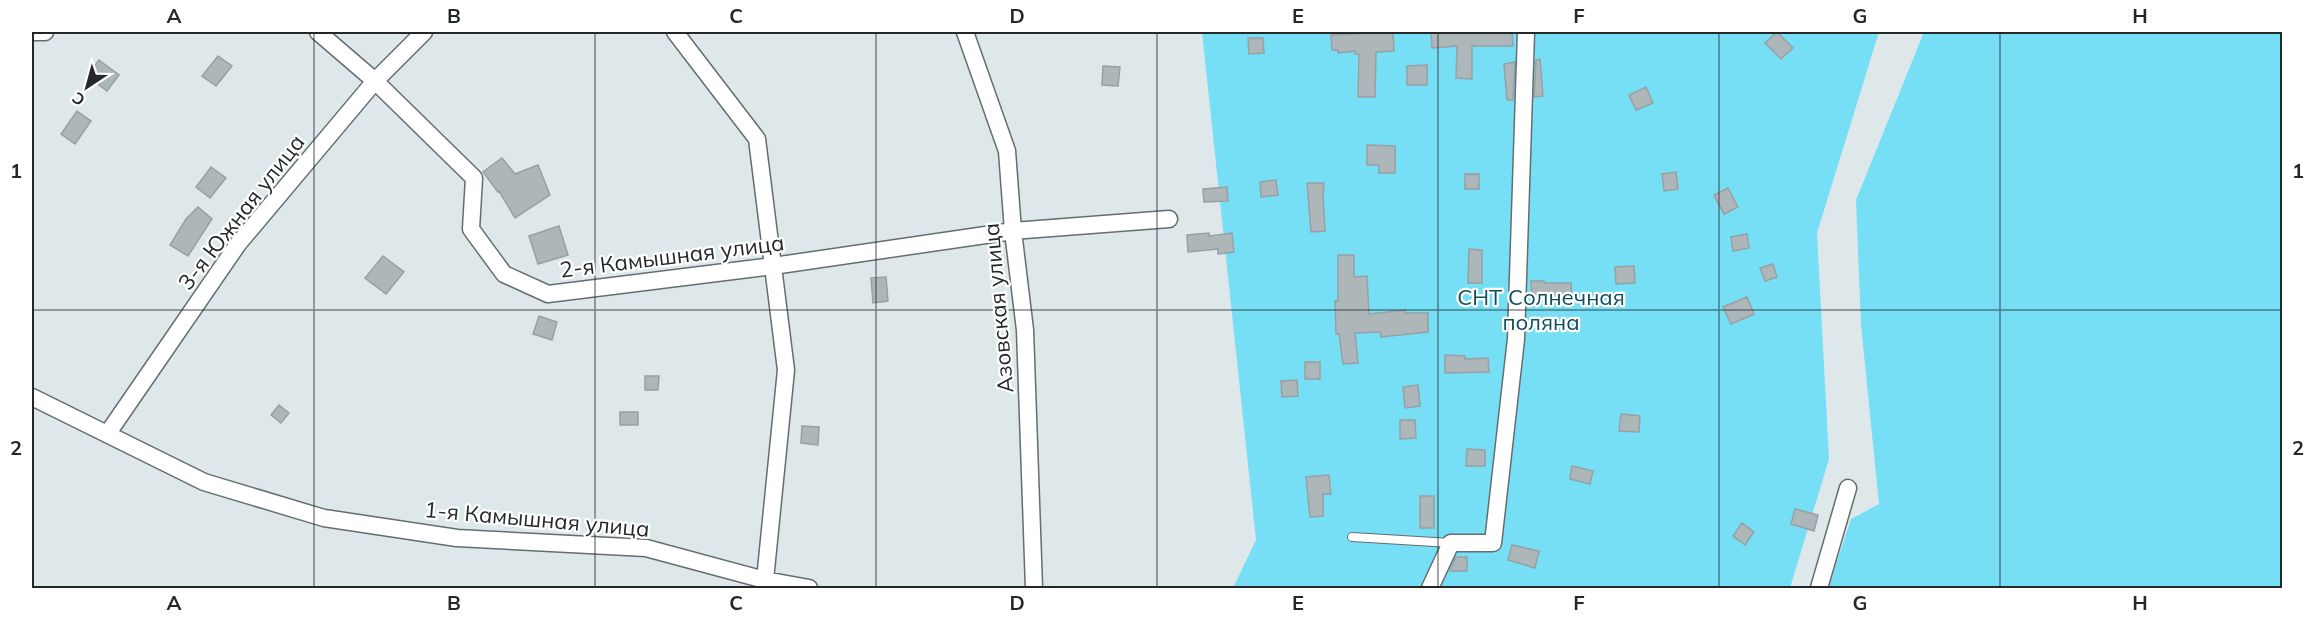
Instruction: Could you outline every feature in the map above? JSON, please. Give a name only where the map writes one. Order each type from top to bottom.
[{"type":"street","points":[[32,32],[45,32]]},
{"type":"street","name":"2-я Камышная улица","points":[[318,32],[375,81],[474,178],[471,229],[504,274],[548,294],[773,266],[1013,231],[1169,219]]},
{"type":"street","name":"3-я Южная улица","points":[[108,433],[238,244],[375,81],[424,32]]},
{"type":"street","points":[[675,32],[758,139],[786,370],[765,580]]},
{"type":"street","name":"Азовская улица","points":[[965,32],[1007,151],[1013,231],[1026,330],[1034,588]]},
{"type":"street","points":[[1430,588],[1451,543],[1493,543],[1516,339],[1526,32]]},
{"type":"street","name":"1-я Камышная улица","points":[[32,397],[204,482],[324,518],[457,538],[646,548],[765,580],[809,588]]},
{"type":"street","points":[[1819,588],[1848,488]]},
{"type":"lane","points":[[1352,537],[1451,543]]},
{"type":"green space","name":"СНТ Солнечная поляна","points":[[1202,32],[1879,32],[1817,233],[1829,459],[1790,588],[1233,588],[1256,540]]},
{"type":"green space","points":[[1924,32],[2282,32],[2282,588],[1828,588],[1851,519],[1879,504],[1861,325],[1856,200]]},
{"type":"building","points":[[1393,32],[1394,51],[1376,52],[1375,97],[1358,97],[1359,54],[1355,54],[1355,51],[1338,53],[1338,50],[1332,50],[1331,35]]},
{"type":"building","points":[[1431,32],[1512,32],[1513,46],[1472,46],[1472,79],[1456,78],[1457,46],[1432,48]]},
{"type":"building","points":[[1777,32],[1793,48],[1781,59],[1765,43]]},
{"type":"building","points":[[1248,38],[1263,38],[1264,53],[1249,54]]},
{"type":"building","points":[[218,56],[232,66],[216,86],[202,76]]},
{"type":"building","points":[[1540,59],[1543,96],[1534,97],[1536,60]]},
{"type":"building","points":[[99,60],[119,75],[107,91],[87,76]]},
{"type":"building","points":[[1515,62],[1513,100],[1507,100],[1504,64]]},
{"type":"building","points":[[1427,65],[1427,85],[1407,85],[1407,66]]},
{"type":"building","points":[[1103,66],[1120,67],[1118,86],[1102,85]]},
{"type":"building","points":[[1646,87],[1653,103],[1636,110],[1629,95]]},
{"type":"building","points":[[77,111],[91,121],[75,144],[61,134]]},
{"type":"building","points":[[1367,145],[1395,146],[1395,173],[1379,173],[1379,165],[1367,165]]},
{"type":"building","points":[[502,158],[515,174],[538,165],[550,195],[515,218],[499,191],[483,172]]},
{"type":"building","points":[[211,167],[226,178],[210,198],[196,187]]},
{"type":"building","points":[[1676,172],[1678,189],[1664,191],[1662,174]]},
{"type":"building","points":[[1465,174],[1479,174],[1479,189],[1465,189]]},
{"type":"building","points":[[1276,180],[1278,195],[1261,197],[1260,182]]},
{"type":"building","points":[[1307,183],[1324,183],[1325,231],[1311,232]]},
{"type":"building","points":[[1227,187],[1228,201],[1204,202],[1203,189]]},
{"type":"building","points":[[1728,188],[1738,207],[1724,214],[1714,195]]},
{"type":"building","points":[[198,207],[212,219],[188,256],[170,245],[186,219]]},
{"type":"building","points":[[559,226],[568,255],[538,264],[529,236]]},
{"type":"building","points":[[1209,233],[1209,236],[1232,233],[1234,252],[1218,254],[1218,249],[1188,252],[1187,235]]},
{"type":"building","points":[[1747,234],[1749,248],[1733,251],[1731,237]]},
{"type":"building","points":[[1469,249],[1482,250],[1482,283],[1468,283]]},
{"type":"building","points":[[1338,255],[1354,255],[1354,277],[1367,276],[1369,314],[1405,310],[1405,313],[1428,313],[1428,332],[1381,337],[1380,332],[1355,333],[1358,363],[1343,364],[1339,334],[1336,334],[1335,301],[1338,301]]},
{"type":"building","points":[[383,256],[404,272],[386,294],[365,278]]},
{"type":"building","points":[[1773,264],[1777,277],[1765,281],[1760,268]]},
{"type":"building","points":[[1634,266],[1635,283],[1616,284],[1615,267]]},
{"type":"building","points":[[886,277],[888,301],[873,303],[871,278]]},
{"type":"building","points":[[1531,281],[1571,283],[1572,300],[1532,301]]},
{"type":"building","points":[[1747,297],[1754,314],[1731,324],[1723,307]]},
{"type":"building","points":[[539,316],[557,322],[552,340],[533,334]]},
{"type":"building","points":[[1445,355],[1465,356],[1465,359],[1488,358],[1489,372],[1445,373]]},
{"type":"building","points":[[1305,362],[1320,362],[1320,379],[1305,379]]},
{"type":"building","points":[[645,376],[659,376],[658,390],[645,390]]},
{"type":"building","points":[[1297,380],[1298,396],[1282,397],[1281,381]]},
{"type":"building","points":[[1418,385],[1420,406],[1405,408],[1403,387]]},
{"type":"building","points":[[279,405],[289,413],[281,423],[271,415]]},
{"type":"building","points":[[620,412],[638,412],[638,425],[620,425]]},
{"type":"building","points":[[1621,414],[1640,416],[1639,432],[1619,431]]},
{"type":"building","points":[[1400,420],[1415,420],[1416,438],[1400,439]]},
{"type":"building","points":[[802,426],[819,427],[818,445],[801,443]]},
{"type":"building","points":[[1467,449],[1485,450],[1485,466],[1466,466]]},
{"type":"building","points":[[1572,466],[1593,471],[1590,484],[1570,479]]},
{"type":"building","points":[[1329,475],[1331,494],[1323,494],[1323,516],[1310,517],[1306,477]]},
{"type":"building","points":[[1420,496],[1434,496],[1434,528],[1420,528]]},
{"type":"building","points":[[1795,509],[1818,515],[1814,531],[1791,524]]},
{"type":"building","points":[[1742,523],[1754,532],[1745,545],[1733,536]]},
{"type":"building","points":[[1512,545],[1539,551],[1535,568],[1508,560]]},
{"type":"building","points":[[1456,557],[1467,557],[1467,571],[1450,571]]}]
